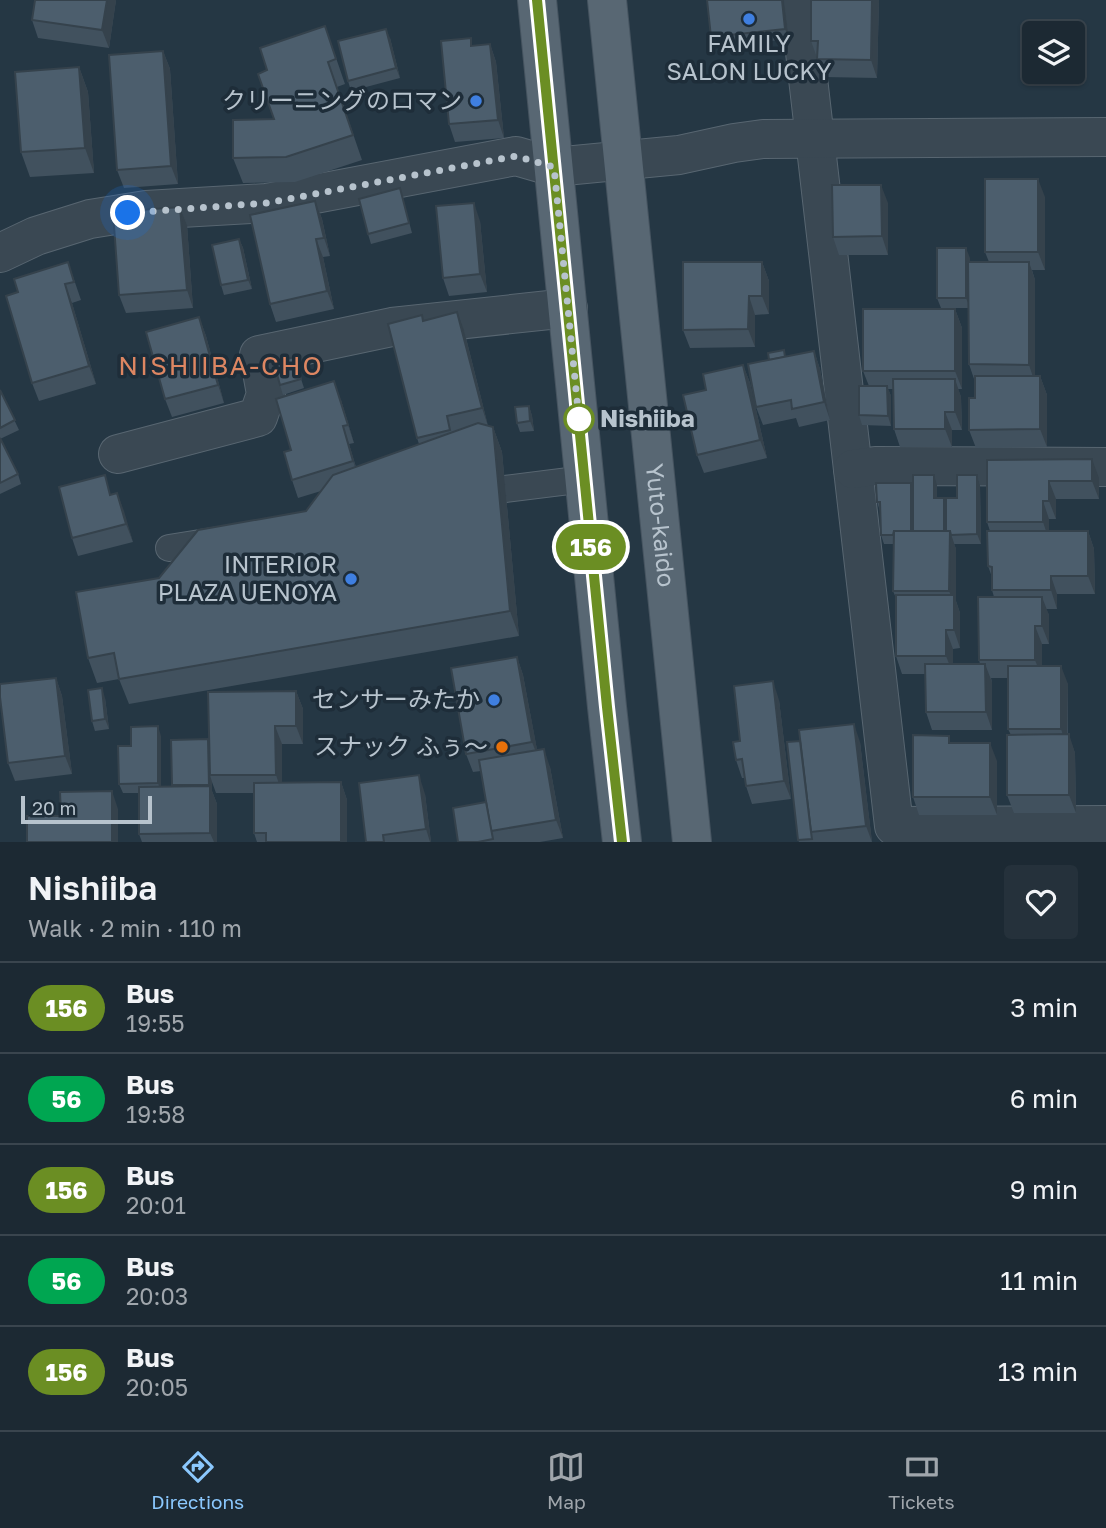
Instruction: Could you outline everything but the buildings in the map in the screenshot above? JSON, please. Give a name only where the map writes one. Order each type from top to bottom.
[{"type":"main road","points":[[537,0],[622,842]]},
{"type":"main road","name":"Yuto-kaido","points":[[607,0],[692,842]]},
{"type":"street","points":[[799,0],[895,834],[1106,825]]},
{"type":"street","points":[[0,253],[36,236],[90,219],[146,210],[267,203],[516,156],[554,167],[679,155],[734,143],[814,137],[1106,137]]},
{"type":"street","points":[[118,454],[258,416],[267,394],[259,355],[392,327],[568,308]]},
{"type":"street","points":[[853,469],[876,466],[1106,467]]},
{"type":"lane","points":[[505,489],[585,479]]},
{"type":"lane","points":[[169,548],[238,536]]},
{"type":"bus line","name":"156","points":[[537,0],[622,842]]},
{"type":"place","name":"FAMILY SALON LUCKY","points":[[749,19]]},
{"type":"place","name":"クリーニングのロマン","points":[[476,101]]},
{"type":"place","name":"Nishiiba","points":[[579,419]]},
{"type":"place","name":"INTERIOR PLAZA UENOYA","points":[[351,579]]},
{"type":"place","name":"センサーみたか","points":[[494,700]]},
{"type":"place","name":"スナック ふぅ～","points":[[502,747]]},
{"type":"district","name":"NISHIIBA-CHO","points":[[221,366]]},
{"type":"route","points":[[128,213],[267,203],[516,156],[554,167],[580,430],[579,419]]}]
